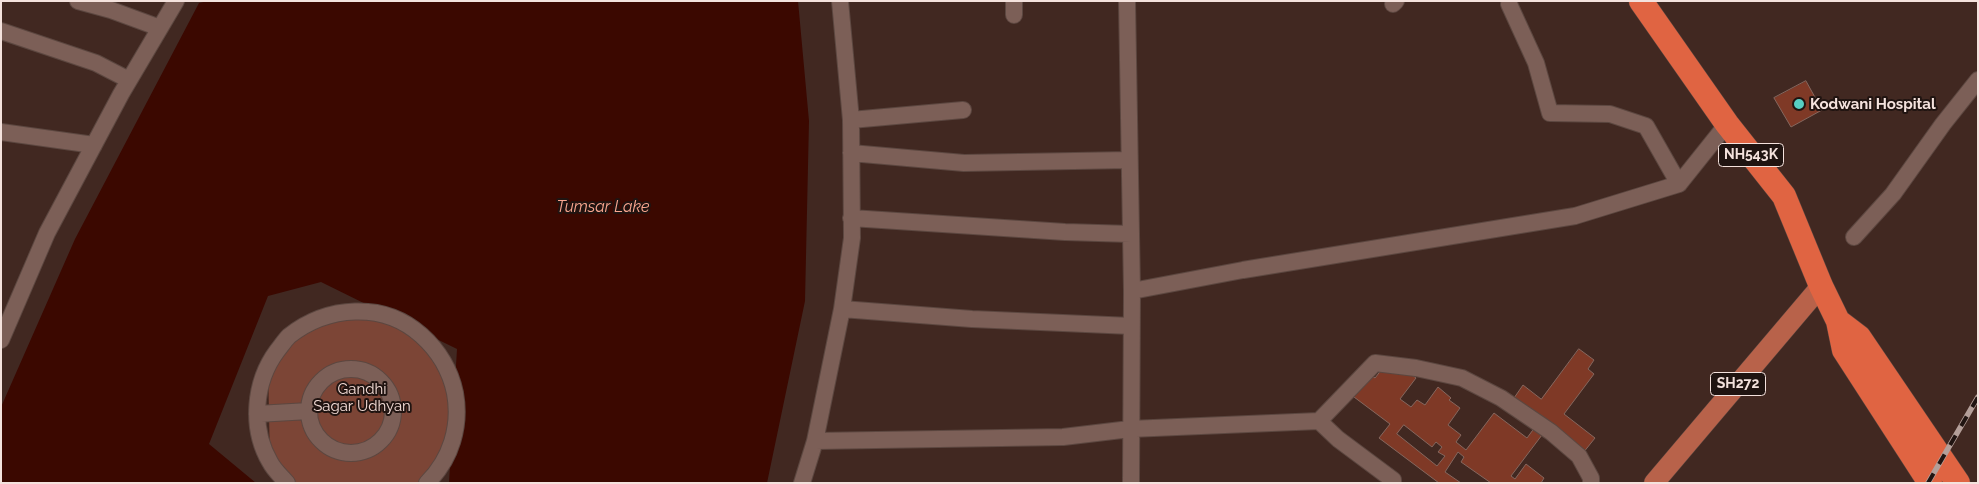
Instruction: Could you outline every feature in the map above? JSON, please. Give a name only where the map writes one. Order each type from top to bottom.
[{"type":"highway","name":"NH543K","points":[[1641,1],[1727,124],[1784,196],[1821,286],[1838,321],[1844,350],[1930,483]]},
{"type":"highway","name":"NH543K","points":[[1838,321],[1859,337],[1958,483]]},
{"type":"main road","name":"SH272","points":[[1654,483],[1821,286]]},
{"type":"street","points":[[78,1],[111,10],[160,28]]},
{"type":"street","points":[[1,340],[5,323],[47,233],[129,80],[176,1]]},
{"type":"street","points":[[802,483],[815,440],[842,309],[852,238],[851,120],[840,1]]},
{"type":"street","points":[[1127,1],[1132,291],[1131,483]]},
{"type":"street","points":[[1509,4],[1536,63],[1550,113],[1610,114],[1646,126],[1679,184]]},
{"type":"street","points":[[1,31],[96,63],[129,80]]},
{"type":"street","points":[[1854,237],[1892,194],[1978,80]]},
{"type":"street","points":[[851,120],[963,110]]},
{"type":"street","points":[[1132,291],[1242,270],[1575,216],[1679,184],[1727,124]]},
{"type":"street","points":[[1,132],[94,145]]},
{"type":"street","points":[[852,153],[964,163],[1130,160]]},
{"type":"street","points":[[852,218],[1065,232],[1131,234]]},
{"type":"street","points":[[842,309],[972,319],[1131,326]]},
{"type":"street","points":[[286,483],[270,462],[258,430],[257,397],[268,364],[288,337],[316,319],[349,310],[381,313],[411,326],[436,348],[452,377],[458,409],[453,442],[438,471],[427,483]]},
{"type":"street","points":[[815,440],[1063,436],[1130,430],[1319,420],[1375,363],[1416,368],[1462,378],[1501,398],[1551,432],[1579,456],[1591,478],[1591,483]]},
{"type":"street","points":[[354,368],[368,372],[380,379],[388,390],[393,403],[393,417],[389,431],[380,442],[369,450],[356,454],[328,447],[318,437],[311,425],[309,411],[311,397],[318,385],[328,376],[340,370],[354,368]]},
{"type":"street","points":[[258,414],[309,411]]},
{"type":"street","points":[[1319,420],[1338,439],[1393,480],[1393,483]]},
{"type":"green space","name":"Gandhi Sagar Udhyan","points":[[349,310],[381,313],[436,348],[458,409],[427,483],[293,483],[270,462],[268,364],[288,337]]},
{"type":"water","name":"Tumsar Lake","points":[[208,1],[798,1],[809,121],[805,301],[767,483],[449,483],[457,349],[321,282],[268,296],[209,444],[256,483],[1,483],[1,407],[75,239],[199,3]]},
{"type":"building","points":[[1806,81],[1822,110],[1791,127],[1774,98]]},
{"type":"building","points":[[1579,349],[1594,360],[1588,369],[1594,374],[1564,414],[1595,438],[1583,453],[1548,427],[1511,476],[1515,479],[1526,464],[1544,478],[1541,483],[1491,483],[1461,462],[1464,457],[1458,452],[1445,472],[1461,483],[1439,483],[1379,438],[1390,424],[1346,391],[1363,369],[1375,378],[1386,364],[1403,368],[1416,378],[1400,399],[1411,407],[1417,400],[1425,405],[1438,387],[1451,398],[1449,400],[1460,408],[1448,425],[1461,435],[1456,442],[1466,450],[1494,413],[1527,438],[1541,419],[1514,398],[1523,385],[1541,399]],"holes":[[[1404,425],[1432,447],[1436,442],[1442,447],[1438,452],[1445,456],[1437,466],[1397,434]]]},
{"type":"railway","points":[[1928,483],[1978,397]]},
{"type":"place","name":"Kodwani Hospital","points":[[1799,104]]}]
